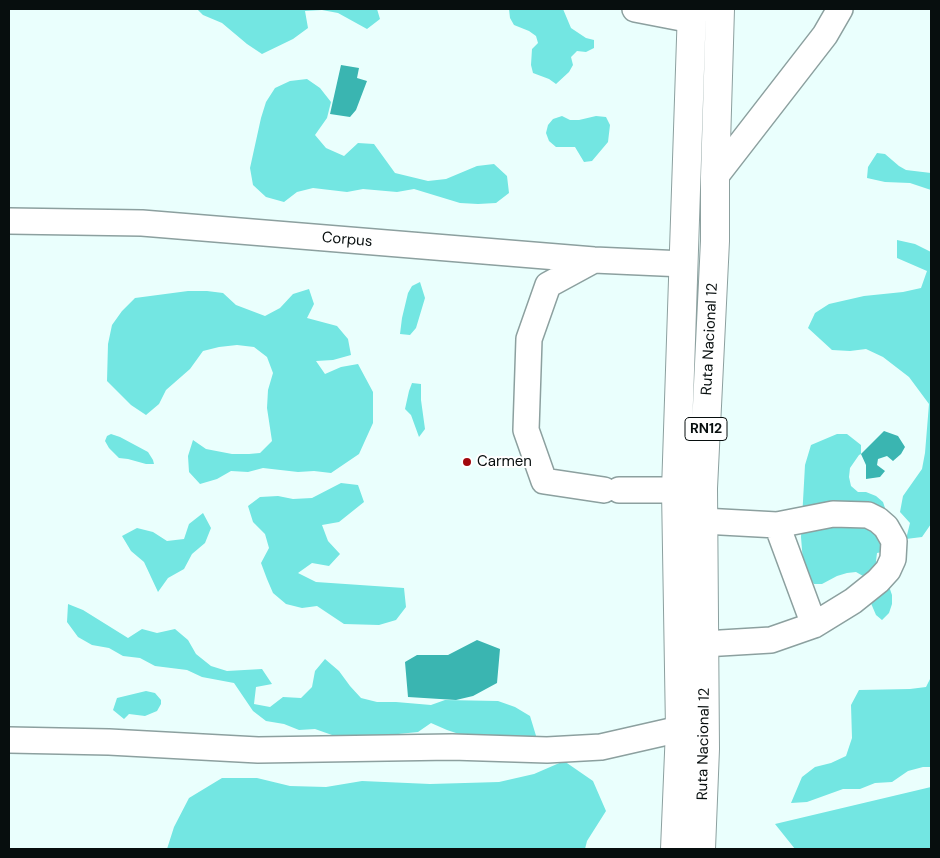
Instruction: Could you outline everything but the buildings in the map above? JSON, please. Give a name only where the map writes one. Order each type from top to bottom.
[{"type":"highway","name":"Ruta Nacional 12","points":[[702,849],[705,749],[703,488],[715,241],[720,9]]},
{"type":"highway","name":"Ruta Nacional 12","points":[[675,849],[680,729],[676,490],[692,14]]},
{"type":"street","points":[[635,9],[692,14]]},
{"type":"street","points":[[715,176],[825,35],[840,9]]},
{"type":"street","name":"Corpus","points":[[9,221],[142,223],[594,260],[684,264]]},
{"type":"street","points":[[594,260],[548,285],[529,339],[526,430],[544,481],[612,490],[676,490]]},
{"type":"street","points":[[703,521],[777,525],[833,514],[868,515],[886,527],[894,541],[893,559],[888,570],[878,581],[853,601],[814,625],[770,640],[704,644]]},
{"type":"street","points":[[777,525],[814,625]]},
{"type":"street","points":[[9,740],[108,742],[258,750],[452,747],[547,750],[601,747],[680,729]]},
{"type":"shaded area","points":[[197,9],[377,9],[380,19],[367,29],[338,13],[322,10],[305,11],[308,28],[293,39],[262,54],[222,23],[203,15]]},
{"type":"shaded area","points":[[509,9],[563,9],[571,28],[586,38],[594,40],[594,48],[586,52],[577,51],[571,57],[573,65],[569,72],[556,84],[533,73],[531,65],[532,49],[538,43],[536,36],[514,25],[510,18]]},
{"type":"shaded area","points":[[341,65],[359,68],[357,78],[367,81],[356,110],[350,117],[330,114]]},
{"type":"shaded area","points":[[307,79],[320,88],[331,102],[327,118],[315,135],[326,148],[344,156],[358,143],[374,144],[395,173],[428,181],[446,179],[477,166],[494,164],[507,176],[509,193],[496,203],[478,204],[460,203],[414,189],[397,192],[363,189],[347,192],[313,188],[297,192],[284,202],[266,197],[253,185],[250,168],[266,102],[275,88],[290,81]]},
{"type":"shaded area","points":[[562,116],[570,120],[596,116],[606,117],[610,125],[608,142],[592,161],[584,162],[575,147],[556,147],[549,141],[546,133],[548,125],[553,119]]},
{"type":"shaded area","points":[[877,153],[885,154],[906,170],[931,173],[931,190],[910,183],[885,182],[867,178],[868,167]]},
{"type":"shaded area","points":[[897,240],[915,244],[931,252],[931,524],[922,537],[906,539],[910,523],[900,512],[903,496],[922,469],[929,404],[909,377],[883,357],[866,349],[850,351],[832,350],[808,328],[815,313],[829,304],[864,296],[921,288],[927,271],[897,258]]},
{"type":"shaded area","points":[[420,282],[425,298],[416,328],[410,335],[400,334],[408,293],[412,286]]},
{"type":"shaded area","points":[[309,289],[314,304],[307,318],[337,326],[348,339],[351,355],[333,360],[316,361],[325,374],[341,367],[358,364],[373,392],[373,423],[359,454],[331,473],[263,468],[248,472],[231,471],[217,479],[200,484],[189,472],[188,456],[193,440],[206,449],[232,454],[260,453],[272,441],[267,408],[268,390],[273,373],[267,357],[254,347],[237,345],[203,351],[190,369],[166,390],[159,404],[146,415],[131,405],[107,381],[108,344],[112,325],[135,298],[188,291],[223,293],[236,305],[265,316],[280,308],[293,294]]},
{"type":"shaded area","points":[[412,383],[421,384],[425,429],[419,437],[411,415],[405,409]]},
{"type":"shaded area","points":[[884,431],[898,436],[905,447],[901,454],[893,461],[887,456],[878,459],[877,465],[885,471],[880,477],[866,479],[866,465],[861,454]]},
{"type":"shaded area","points":[[111,434],[148,452],[154,464],[119,458],[105,441],[107,436]]},
{"type":"shaded area","points":[[837,434],[847,434],[861,445],[861,454],[850,468],[851,486],[858,492],[866,492],[876,496],[883,502],[886,511],[888,551],[877,553],[876,561],[883,569],[892,595],[892,604],[889,613],[882,620],[876,615],[870,601],[869,582],[863,576],[856,572],[847,573],[822,584],[814,584],[803,562],[801,537],[805,465],[811,445]]},
{"type":"shaded area","points":[[341,483],[358,485],[364,502],[339,522],[322,525],[328,541],[340,554],[329,566],[312,563],[298,573],[316,582],[404,588],[406,607],[396,620],[379,625],[344,624],[317,606],[302,608],[286,604],[273,593],[267,579],[261,563],[269,548],[265,534],[253,522],[248,506],[260,497],[312,498]]},
{"type":"shaded area","points":[[203,513],[211,528],[205,543],[192,554],[184,569],[168,578],[158,592],[144,562],[131,551],[122,536],[137,528],[153,532],[167,541],[184,539],[189,524]]},
{"type":"shaded area","points":[[68,604],[83,610],[128,638],[142,629],[157,633],[175,629],[188,640],[196,654],[211,666],[227,671],[262,669],[272,684],[256,687],[254,704],[270,707],[283,697],[301,698],[312,687],[315,671],[325,659],[339,671],[361,698],[377,702],[431,705],[445,700],[498,701],[515,707],[530,716],[537,739],[478,734],[462,735],[431,723],[418,732],[349,739],[315,729],[299,730],[284,724],[266,721],[253,711],[234,683],[202,677],[187,670],[155,666],[140,658],[123,656],[109,648],[92,645],[78,637],[67,622]]},
{"type":"shaded area","points":[[477,640],[500,649],[497,683],[473,696],[456,700],[408,697],[405,662],[417,655],[448,655]]},
{"type":"shaded area","points":[[931,677],[931,767],[908,771],[892,782],[875,783],[860,789],[843,789],[807,802],[791,803],[802,777],[815,767],[831,763],[846,756],[852,738],[851,705],[859,690],[926,687]]},
{"type":"shaded area","points":[[146,691],[155,693],[161,700],[157,711],[145,716],[129,714],[124,719],[113,710],[117,698]]},
{"type":"shaded area","points":[[564,761],[593,781],[606,811],[587,841],[585,849],[167,849],[174,827],[189,798],[222,778],[257,778],[290,786],[326,787],[362,781],[430,784],[499,782],[534,774]]},
{"type":"shaded area","points":[[931,787],[931,849],[795,849],[775,824]]},
{"type":"place","name":"Carmen","points":[[467,462]]}]
